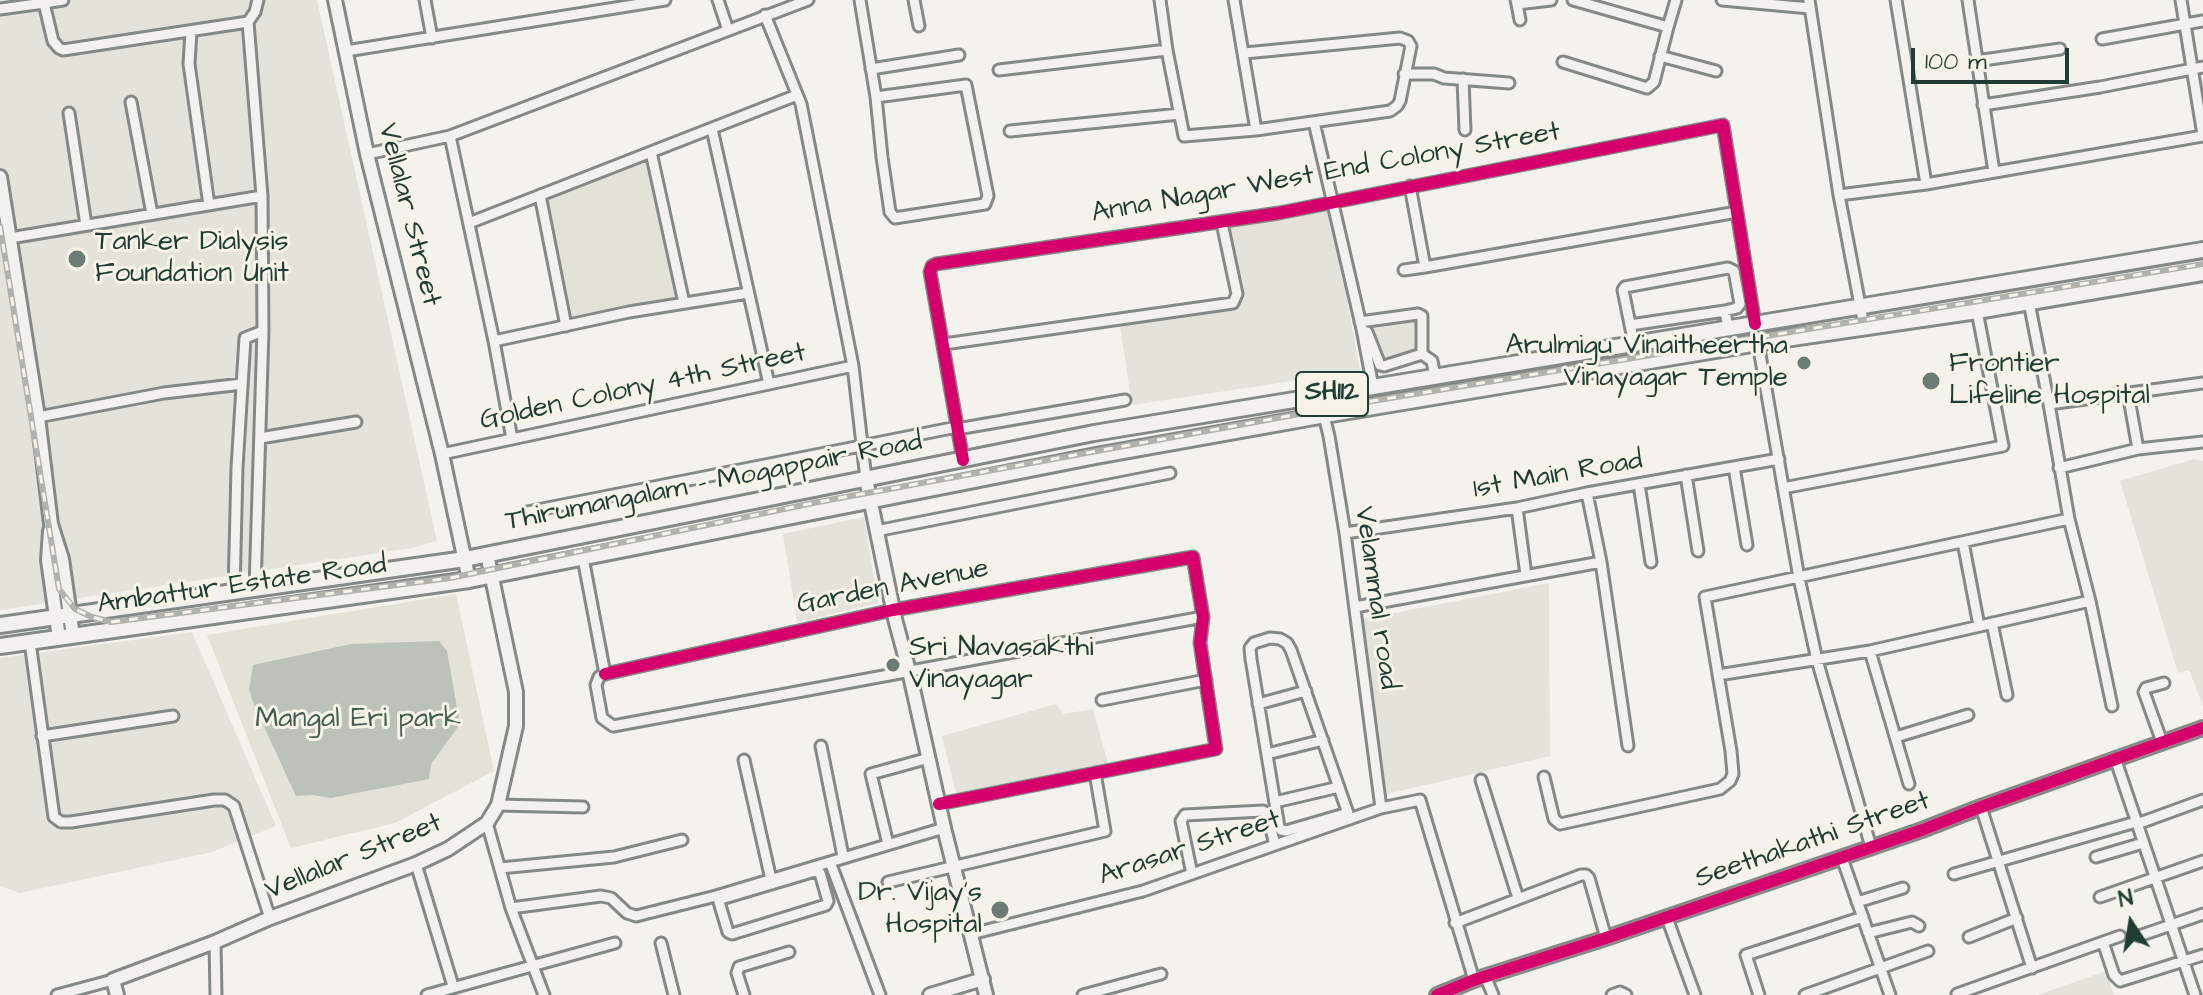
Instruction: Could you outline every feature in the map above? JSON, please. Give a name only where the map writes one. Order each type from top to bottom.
[{"type":"main road","name":"Thirumangalam – Mogappair Road","points":[[465,559],[1094,433],[2203,250]]},
{"type":"main road","name":"Thirumangalam – Mogappair Road","points":[[491,576],[1096,456],[1325,415],[2203,273]]},
{"type":"main road","name":"Ambattur Estate Road","points":[[0,625],[465,559]]},
{"type":"main road","name":"Ambattur Estate Road","points":[[0,646],[491,576]]},
{"type":"street","points":[[0,9],[63,0]]},
{"type":"street","points":[[255,589],[263,331],[262,196],[248,22],[258,0]]},
{"type":"street","name":"Vellalar Street","points":[[335,0],[367,154],[442,454],[469,580]]},
{"type":"street","points":[[425,0],[432,38]]},
{"type":"street","points":[[346,51],[665,0]]},
{"type":"street","points":[[718,0],[728,30]]},
{"type":"street","points":[[367,154],[450,136],[808,0]]},
{"type":"street","points":[[860,0],[890,212],[895,218],[981,205],[987,201],[966,85],[876,97]]},
{"type":"street","points":[[914,0],[919,26]]},
{"type":"street","points":[[1160,0],[1184,136],[1256,130],[1390,111],[1400,101],[1411,46],[1400,38],[1245,53]]},
{"type":"street","points":[[1234,0],[1256,130]]},
{"type":"street","points":[[1520,20],[1517,2],[1551,0]]},
{"type":"street","points":[[1573,0],[1668,27]]},
{"type":"street","points":[[1563,62],[1647,88],[1654,82],[1676,0]]},
{"type":"street","points":[[1722,0],[1810,4],[1839,195],[1864,326]]},
{"type":"street","points":[[1896,0],[1926,184]]},
{"type":"street","points":[[1968,0],[1994,172]]},
{"type":"street","points":[[1839,195],[1926,184],[2203,136],[2198,68],[2181,0]]},
{"type":"street","points":[[44,3],[53,41],[63,50],[248,22]]},
{"type":"street","points":[[765,15],[801,104],[853,366],[866,479],[876,531],[986,995]]},
{"type":"street","points":[[2102,39],[2203,21]]},
{"type":"street","points":[[191,31],[189,64],[209,205]]},
{"type":"street","points":[[1976,61],[2060,49]]},
{"type":"street","points":[[999,70],[1167,50]]},
{"type":"street","points":[[871,69],[959,55]]},
{"type":"street","points":[[1660,56],[1716,71]]},
{"type":"street","points":[[1983,105],[2198,68]]},
{"type":"street","points":[[1404,74],[1434,74],[1444,78],[1509,83]]},
{"type":"street","points":[[1463,79],[1465,130]]},
{"type":"street","points":[[469,223],[797,95]]},
{"type":"street","points":[[131,102],[152,214]]},
{"type":"street","points":[[69,113],[86,225]]},
{"type":"street","points":[[1010,131],[1180,114]]},
{"type":"street","points":[[1314,122],[1362,322],[1373,387]]},
{"type":"street","name":"Anna Nagar West End Colony Street","points":[[963,460],[930,272],[936,264],[1222,223],[1723,125],[1755,324]]},
{"type":"street","points":[[712,129],[769,384]]},
{"type":"street","points":[[450,136],[512,439]]},
{"type":"street","points":[[651,152],[684,303]]},
{"type":"street","points":[[0,177],[38,417],[51,524],[48,560],[66,637]]},
{"type":"street","name":"Anna Nagar West End Colony Street","points":[[1410,186],[1425,267]]},
{"type":"street","points":[[540,195],[566,326]]},
{"type":"street","points":[[10,238],[262,196]]},
{"type":"street","points":[[1404,270],[1737,212]]},
{"type":"street","points":[[944,344],[1233,303],[1237,294],[1222,223]]},
{"type":"street","points":[[1630,325],[1739,307],[1734,271],[1728,268],[1625,287],[1623,290],[1630,325],[1634,344]]},
{"type":"street","points":[[494,341],[748,293]]},
{"type":"street","points":[[2029,302],[2069,519],[2112,706]]},
{"type":"street","points":[[1725,311],[1728,328]]},
{"type":"street","points":[[1783,488],[2003,446],[1977,311]]},
{"type":"street","points":[[1362,322],[1422,316],[1422,354]]},
{"type":"street","points":[[1362,322],[1380,365],[1422,354]]},
{"type":"street","points":[[234,592],[245,338],[263,331]]},
{"type":"street","points":[[1758,343],[1799,578],[1817,660],[1871,847]]},
{"type":"street","points":[[1422,354],[1432,361],[1435,377]]},
{"type":"street","name":"Golden Colony 4th Street","points":[[442,454],[853,366]]},
{"type":"street","points":[[2049,404],[2203,383]]},
{"type":"street","points":[[38,417],[164,393],[242,384]]},
{"type":"street","points":[[2128,393],[2138,449]]},
{"type":"street","name":"Velammal road","points":[[1319,396],[1345,533],[1381,808]]},
{"type":"street","points":[[527,512],[957,428],[1125,400]]},
{"type":"street","points":[[260,438],[356,422]]},
{"type":"street","points":[[2059,468],[2138,449],[2203,442]]},
{"type":"street","name":"1st Main Road","points":[[1345,533],[1517,508],[1779,459]]},
{"type":"street","points":[[1734,467],[1747,545]]},
{"type":"street","points":[[876,531],[1170,473]]},
{"type":"street","points":[[1686,475],[1698,551]]},
{"type":"street","points":[[1639,484],[1651,562]]},
{"type":"street","points":[[1587,493],[1601,562],[1628,746]]},
{"type":"street","points":[[1517,508],[1526,575]]},
{"type":"street","points":[[1544,777],[1554,819],[1560,824],[1720,789],[1730,781],[1733,774],[1705,597],[2069,519]]},
{"type":"street","points":[[1963,542],[1979,626]]},
{"type":"street","name":"Vellalar Street","points":[[57,995],[113,980],[416,864],[448,849],[487,823],[498,805],[516,726],[516,692],[487,554]]},
{"type":"street","name":"Garden Avenue","points":[[605,674],[893,610],[1193,557],[1203,617]]},
{"type":"street","points":[[583,558],[605,674],[599,677],[596,685],[602,718],[613,726],[1203,617],[1200,643],[1216,749],[939,804]]},
{"type":"street","points":[[1355,607],[1601,562]]},
{"type":"street","points":[[1718,675],[1870,651],[2090,601]]},
{"type":"street","points":[[1992,623],[2007,695]]},
{"type":"street","points":[[1270,638],[1287,643],[1306,691],[1349,816],[1281,830],[1258,704],[1250,648],[1254,643],[1270,638]]},
{"type":"street","points":[[30,642],[54,817],[61,822],[225,800],[234,806],[270,918]]},
{"type":"street","points":[[1870,651],[1909,784]]},
{"type":"street","points":[[1102,700],[1206,680]]},
{"type":"street","points":[[2162,742],[2144,692],[2146,688],[2164,683]]},
{"type":"street","points":[[1258,704],[1306,691]]},
{"type":"street","points":[[1896,737],[1968,715]]},
{"type":"street","points":[[42,736],[173,716]]},
{"type":"street","name":"Seethakathi Street","points":[[1437,995],[1842,858],[2203,728]]},
{"type":"street","points":[[1267,754],[1323,740]]},
{"type":"street","points":[[821,746],[843,856]]},
{"type":"street","points":[[888,844],[871,774],[929,758]]},
{"type":"street","points":[[2115,758],[2195,995]]},
{"type":"street","points":[[744,760],[772,882]]},
{"type":"street","points":[[888,882],[1105,831],[1095,773]]},
{"type":"street","points":[[1481,780],[1518,898]]},
{"type":"street","points":[[1275,802],[1339,787]]},
{"type":"street","name":"Arasar Street","points":[[971,934],[1143,891],[1349,816],[1420,800],[1455,923]]},
{"type":"street","points":[[1954,874],[2136,823],[2203,800]]},
{"type":"street","points":[[498,805],[583,807]]},
{"type":"street","points":[[1981,807],[2032,968]]},
{"type":"street","points":[[1192,874],[1181,821],[1185,815],[1263,811],[1267,813],[1275,845]]},
{"type":"street","points":[[487,823],[511,908],[544,995]]},
{"type":"street","points":[[511,908],[601,896],[611,898],[627,913],[636,916],[772,882],[818,871],[828,901],[826,905],[730,934],[720,900],[772,882],[830,862],[843,856],[944,828]]},
{"type":"street","points":[[500,868],[614,857],[682,840]]},
{"type":"street","points":[[2096,857],[2143,843]]},
{"type":"street","points":[[1842,858],[1890,995]]},
{"type":"street","points":[[2100,897],[2203,861]]},
{"type":"street","points":[[830,862],[880,995]]},
{"type":"street","points":[[416,864],[453,986]]},
{"type":"street","points":[[1493,995],[1480,978],[1455,923],[1586,875],[1606,938]]},
{"type":"street","points":[[824,890],[838,886]]},
{"type":"street","points":[[1857,902],[1903,888]]},
{"type":"street","points":[[2139,936],[2203,914]]},
{"type":"street","points":[[1759,995],[1746,955],[1863,917]]},
{"type":"street","points":[[1667,918],[1695,995]]},
{"type":"street","points":[[1969,937],[2017,918]]},
{"type":"street","points":[[1868,933],[1912,922],[1919,926]]},
{"type":"street","points":[[1957,994],[2120,936]]},
{"type":"street","points":[[215,942],[216,995]]},
{"type":"street","points":[[2103,942],[2114,975],[2120,981],[2203,955]]},
{"type":"street","points":[[427,995],[615,943]]},
{"type":"street","points":[[661,943],[674,995]]},
{"type":"street","points":[[1805,995],[1928,951]]},
{"type":"street","points":[[744,995],[737,973],[739,967],[789,952]]},
{"type":"street","points":[[1083,995],[1161,974]]},
{"type":"street","points":[[930,995],[983,979]]},
{"type":"street","points":[[113,980],[117,995]]},
{"type":"street","points":[[1612,995],[1620,992],[1626,995]]},
{"type":"shaded area","points":[[0,0],[317,0],[437,541],[412,548],[0,610]]},
{"type":"shaded area","points":[[1330,206],[1360,371],[1132,405],[1120,326],[1241,304],[1228,225]]},
{"type":"shaded area","points":[[1422,316],[1422,354],[1378,362],[1360,322]]},
{"type":"shaded area","points":[[2194,459],[2203,461],[2203,706],[2189,670],[2178,673],[2120,481]]},
{"type":"shaded area","points":[[864,517],[878,603],[797,622],[783,534]]},
{"type":"shaded area","points":[[1549,583],[1550,756],[1387,794],[1363,619]]},
{"type":"shaded area","points":[[192,632],[276,826],[212,852],[20,893],[0,886],[0,658]]},
{"type":"shaded area","points":[[439,641],[447,651],[460,724],[431,764],[429,779],[331,798],[296,796],[249,690],[253,665],[351,644]]},
{"type":"shaded area","points":[[1056,704],[1064,714],[1093,709],[1108,763],[956,793],[942,736]]},
{"type":"shaded area","points":[[2106,971],[2114,995],[2038,995]]},
{"type":"green space","points":[[650,159],[681,297],[558,319],[543,199]]},
{"type":"green space","name":"Mangal Eri park","points":[[456,594],[494,771],[395,823],[291,848],[207,635]]},
{"type":"railway","points":[[0,226],[59,589],[75,609],[111,622],[450,578],[818,502],[1354,404],[2203,264]]},
{"type":"cycle path","points":[[963,460],[930,272],[936,264],[1279,213],[1723,125],[1755,324]]},
{"type":"cycle path","points":[[605,674],[893,610],[1193,557],[1203,617],[1200,643],[1216,749],[939,804]]},
{"type":"cycle path","points":[[1437,995],[1922,830],[2203,728]]},
{"type":"place","name":"Tanker Dialysis Foundation Unit","points":[[77,259]]},
{"type":"place","name":"Arulmigu Vinaitheertha Vinayagar Temple","points":[[1804,363]]},
{"type":"place","name":"Frontier Lifeline Hospital","points":[[1931,381]]},
{"type":"place","name":"Sri Navasakthi Vinayagar","points":[[893,665]]},
{"type":"place","name":"Dr. Vijay's Hospital","points":[[1000,910]]}]
